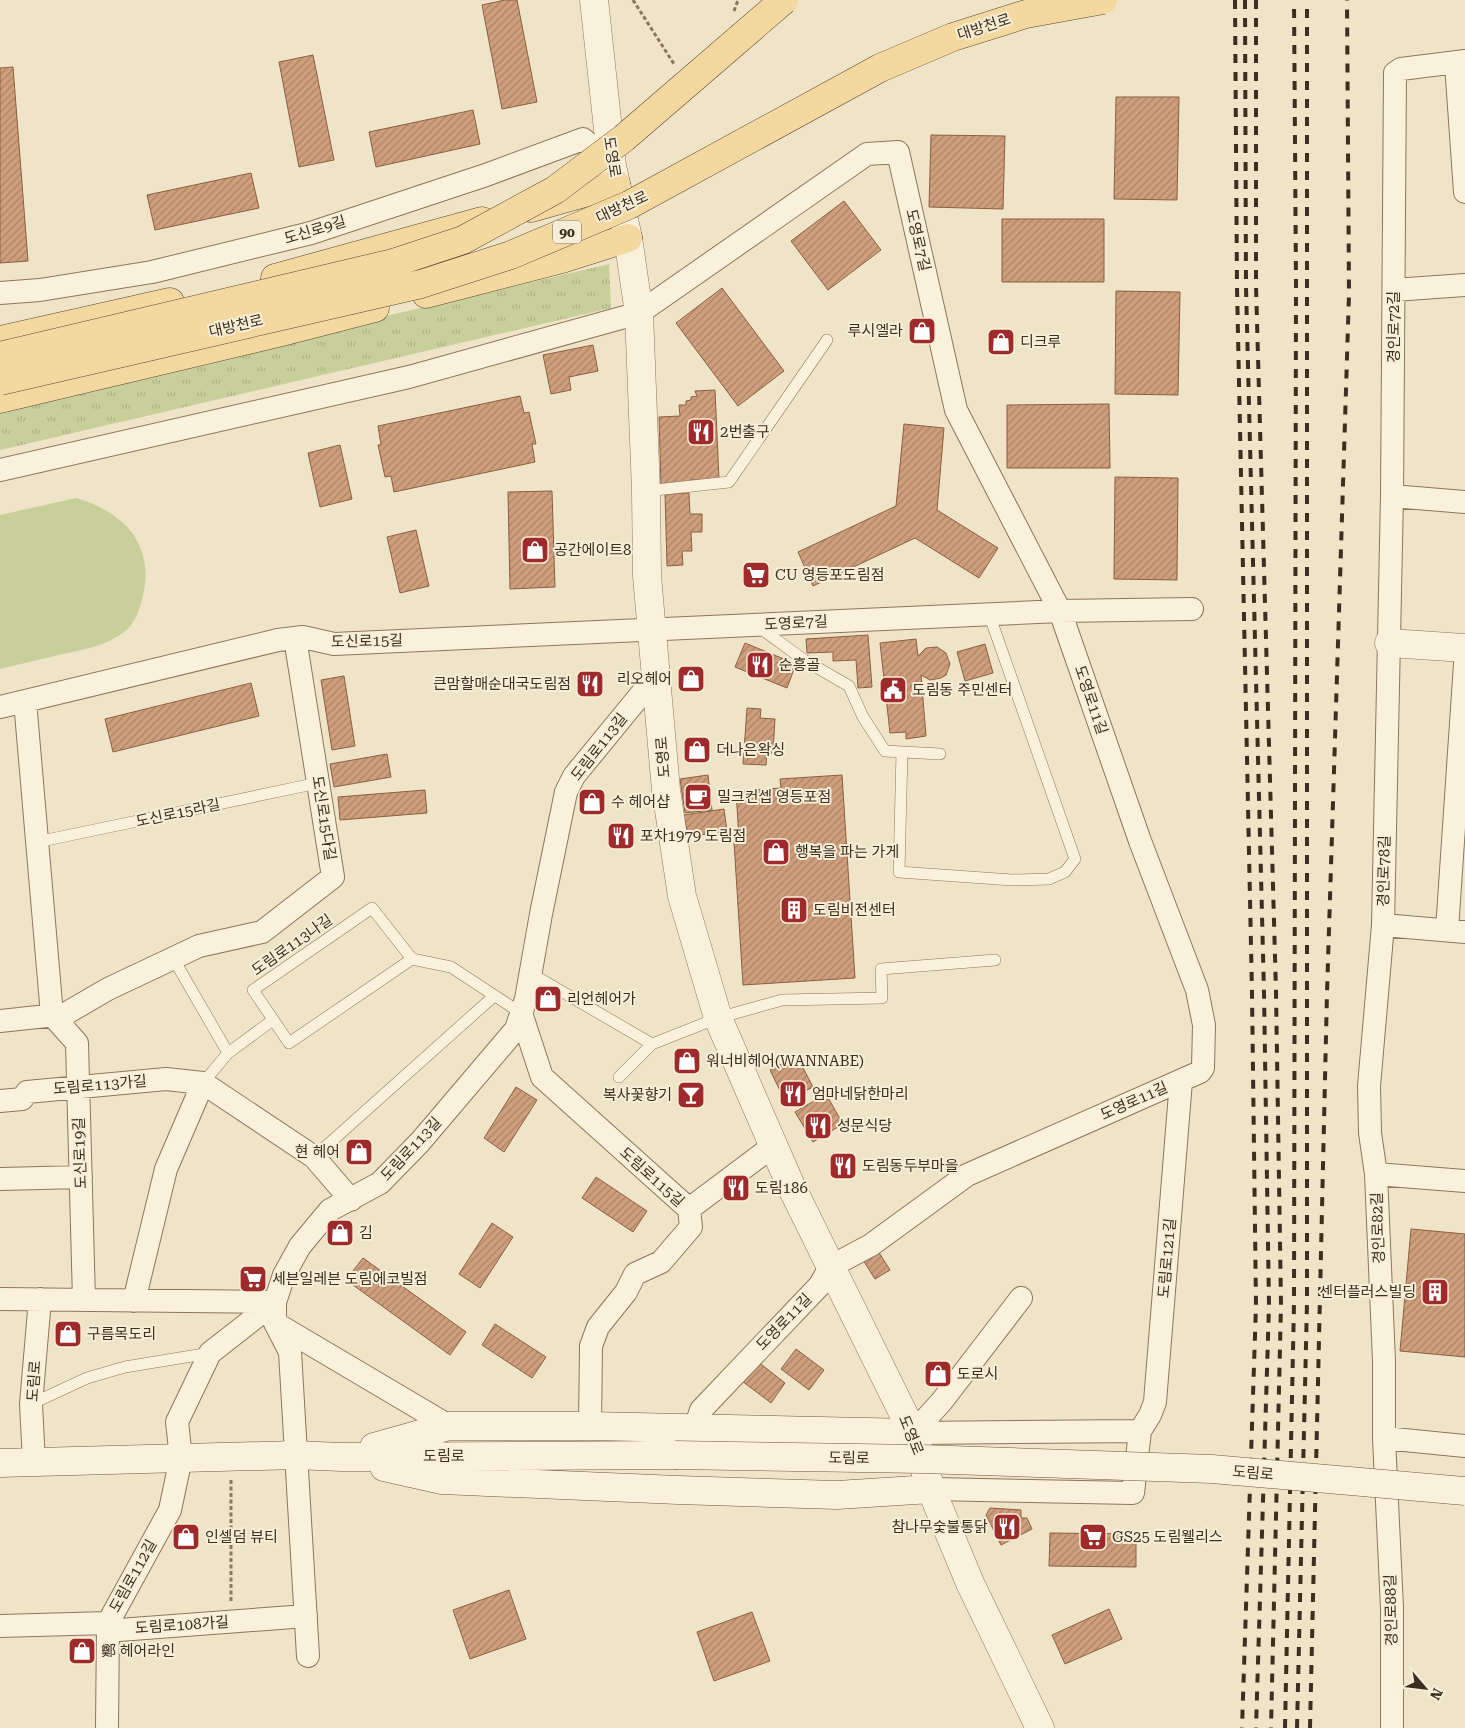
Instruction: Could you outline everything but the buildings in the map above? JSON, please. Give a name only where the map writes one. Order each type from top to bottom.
[{"type":"main road","name":"도영로","points":[[594,0],[614,175],[628,238],[639,313],[646,490],[647,576],[666,790],[682,896],[718,1018],[773,1146],[830,1267],[913,1433],[931,1489],[970,1583],[1040,1728]]},
{"type":"main road","name":"대방천로","points":[[0,356],[393,263],[463,240],[554,190],[609,150],[784,0]]},
{"type":"main road","name":"대방천로","points":[[0,381],[421,284],[511,255],[629,205],[880,68],[953,37],[1026,14],[1103,0]]},
{"type":"main road","points":[[0,340],[265,281],[614,175]]},
{"type":"main road","points":[[0,399],[302,327],[562,259],[628,238]]},
{"type":"main road","points":[[1389,643],[1465,648]]},
{"type":"main road","points":[[342,1457],[449,1426],[590,1426],[913,1433]]},
{"type":"main road","points":[[837,1495],[847,1483],[852,1469],[853,1452],[843,1431]]},
{"type":"main road","name":"도림로","points":[[0,1463],[296,1455],[342,1457],[675,1455],[922,1459],[1212,1469],[1465,1491]]},
{"type":"main road","points":[[342,1457],[442,1480],[837,1495],[931,1489]]},
{"type":"street","name":"경인로72길","points":[[1389,643],[1395,73],[1401,69],[1460,62],[1465,192]]},
{"type":"street","name":"도신로9길","points":[[0,293],[40,290],[152,272],[311,233],[583,139],[614,175]]},
{"type":"street","name":"도영로7길","points":[[639,313],[867,154],[898,152],[956,410],[1060,611]]},
{"type":"street","points":[[1394,290],[1465,285]]},
{"type":"street","points":[[0,470],[409,377],[639,313]]},
{"type":"street","points":[[1392,496],[1465,502]]},
{"type":"street","name":"도영로7길","points":[[652,630],[1060,611],[1192,610]]},
{"type":"street","name":"도영로11길","points":[[695,1428],[701,1410],[820,1285],[830,1267],[871,1245],[967,1175],[1200,1072],[1203,1068],[1204,1025],[1196,990],[1140,840],[1060,611]]},
{"type":"street","name":"도신로15길","points":[[0,707],[278,640],[303,637],[334,644],[652,630]]},
{"type":"street","name":"도신로15다길","points":[[0,1021],[65,1014],[108,989],[199,946],[262,932],[333,877],[295,638]]},
{"type":"street","name":"경인로78길","points":[[1376,1174],[1370,1132],[1370,1086],[1383,925],[1389,643]]},
{"type":"street","points":[[1383,925],[1456,931],[1465,664]]},
{"type":"street","name":"도림로113길","points":[[275,1313],[284,1275],[300,1246],[330,1210],[380,1183],[420,1142],[516,1029],[526,999],[566,792],[574,776],[656,676]]},
{"type":"street","points":[[25,701],[52,1015]]},
{"type":"street","name":"도림로115길","points":[[521,1013],[542,1076],[689,1209],[690,1227],[661,1262],[635,1274],[626,1292],[598,1327],[591,1346],[590,1426]]},
{"type":"street","name":"도신로19길","points":[[52,1015],[77,1043],[84,1300]]},
{"type":"street","name":"도림로113가길","points":[[0,1101],[22,1099],[27,1092],[78,1087],[166,1080],[203,1083],[314,1157],[351,1200]]},
{"type":"street","name":"도림로121길","points":[[1140,1431],[1150,1415],[1155,1402],[1181,1080]]},
{"type":"street","points":[[134,1301],[166,1169],[203,1083]]},
{"type":"street","points":[[689,1209],[773,1146]]},
{"type":"street","name":"경인로82길","points":[[1387,1492],[1384,1438],[1384,1361],[1376,1174],[1465,1181]]},
{"type":"street","points":[[0,1179],[81,1177]]},
{"type":"street","points":[[913,1433],[942,1401],[1021,1298]]},
{"type":"street","points":[[0,1299],[134,1301],[275,1313],[449,1426]]},
{"type":"street","name":"도림로","points":[[34,1462],[31,1404],[40,1300]]},
{"type":"street","points":[[181,1458],[177,1422],[210,1353],[275,1313]]},
{"type":"street","points":[[275,1313],[290,1352],[308,1656]]},
{"type":"street","points":[[913,1433],[1140,1431],[1133,1493],[931,1489]]},
{"type":"street","points":[[1384,1438],[1465,1446]]},
{"type":"street","name":"도림로112길","points":[[107,1728],[108,1623],[170,1510],[181,1458]]},
{"type":"street","name":"경인로88길","points":[[1387,1492],[1392,1608],[1392,1728]]},
{"type":"street","name":"도림로108가길","points":[[0,1626],[108,1623],[119,1630],[306,1616]]},
{"type":"lane","points":[[646,490],[728,482],[827,340]]},
{"type":"lane","points":[[902,752],[899,872],[1012,880],[1049,879],[1065,872],[1075,859],[989,614]]},
{"type":"lane","points":[[756,625],[804,660],[849,686],[863,717],[885,751],[940,754]]},
{"type":"lane","name":"도신로15라길","points":[[37,842],[318,783]]},
{"type":"lane","name":"도림로113나길","points":[[372,908],[412,960],[289,1043],[253,990],[372,908]]},
{"type":"lane","points":[[173,958],[228,1053]]},
{"type":"lane","points":[[412,960],[451,967],[521,1013]]},
{"type":"lane","points":[[619,1077],[652,1044],[718,1018],[782,1000],[882,998],[881,969],[995,960]]},
{"type":"lane","points":[[530,973],[652,1044]]},
{"type":"lane","points":[[314,1157],[494,996]]},
{"type":"lane","points":[[203,1083],[228,1053],[273,1020]]},
{"type":"lane","points":[[31,1404],[87,1378],[125,1367],[210,1353]]},
{"type":"path","points":[[231,1456],[231,1622]]},
{"type":"green space","points":[[609,264],[611,308],[0,450],[0,406]]},
{"type":"green space","points":[[76,498],[108,511],[132,532],[144,561],[145,577],[143,596],[136,616],[128,629],[103,644],[0,669],[0,515]]},
{"type":"railway","points":[[1235,0],[1237,287],[1252,993],[1256,1305],[1242,1728]]},
{"type":"railway","points":[[1245,0],[1246,287],[1264,993],[1269,1305],[1256,1728]]},
{"type":"railway","points":[[1256,0],[1256,286],[1276,992],[1281,1304],[1271,1728]]},
{"type":"railway","points":[[1285,1728],[1294,1304],[1296,286],[1294,0]]},
{"type":"railway","points":[[1297,1728],[1307,1303],[1307,0]]},
{"type":"railway","points":[[1310,1728],[1327,993],[1349,294],[1347,0]]},
{"type":"place","name":"루시엘라","points":[[922,331]]},
{"type":"place","name":"디크루","points":[[1001,342]]},
{"type":"place","name":"2번출구","points":[[701,432]]},
{"type":"place","name":"공간에이트8","points":[[535,550]]},
{"type":"place","name":"CU 영등포도림점","points":[[756,575]]},
{"type":"place","name":"순흥골","points":[[760,665]]},
{"type":"place","name":"리오헤어","points":[[691,679]]},
{"type":"place","name":"큰맘할매순대국도림점","points":[[590,684]]},
{"type":"place","name":"도림동 주민센터","points":[[893,690]]},
{"type":"place","name":"더나은왁싱","points":[[697,750]]},
{"type":"place","name":"밀크컨셉 영등포점","points":[[698,797]]},
{"type":"place","name":"수 헤어샵","points":[[592,802]]},
{"type":"place","name":"포차1979 도림점","points":[[621,836]]},
{"type":"place","name":"행복을 파는 가게","points":[[776,852]]},
{"type":"place","name":"도림비전센터","points":[[794,910]]},
{"type":"place","name":"리언헤어가","points":[[548,999]]},
{"type":"place","name":"워너비헤어(WANNABE)","points":[[687,1061]]},
{"type":"place","name":"엄마네닭한마리","points":[[793,1094]]},
{"type":"place","name":"복사꽃향기","points":[[691,1095]]},
{"type":"place","name":"성문식당","points":[[818,1126]]},
{"type":"place","name":"현 헤어","points":[[359,1152]]},
{"type":"place","name":"도림동두부마을","points":[[843,1166]]},
{"type":"place","name":"도림186","points":[[736,1188]]},
{"type":"place","name":"김","points":[[340,1233]]},
{"type":"place","name":"세븐일레븐 도림에코빌점","points":[[253,1279]]},
{"type":"place","name":"센터플러스빌딩","points":[[1435,1292]]},
{"type":"place","name":"구름목도리","points":[[68,1334]]},
{"type":"place","name":"도로시","points":[[938,1374]]},
{"type":"place","name":"참나무숯불통닭","points":[[1007,1527]]},
{"type":"place","name":"인셀덤 뷰티","points":[[186,1537]]},
{"type":"place","name":"GS25 도림웰리스","points":[[1093,1537]]},
{"type":"place","name":"鄭 헤어라인","points":[[82,1651]]}]
